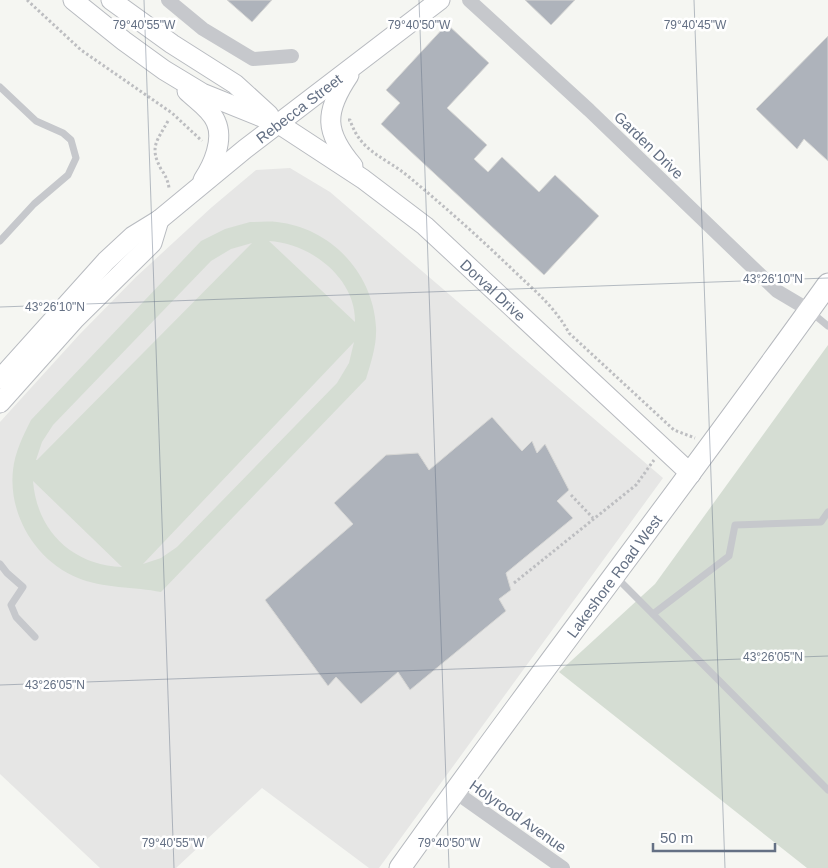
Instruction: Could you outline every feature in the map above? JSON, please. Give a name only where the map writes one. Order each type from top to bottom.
[{"type":"main road","name":"Dorval Drive","points":[[73,0],[164,70],[202,93],[279,124]]},
{"type":"main road","name":"Dorval Drive","points":[[111,0],[172,44],[235,84],[279,124],[363,179],[425,226],[692,474]]},
{"type":"main road","name":"Rebecca Street","points":[[0,379],[106,260],[133,236],[159,220],[230,161],[440,0]]},
{"type":"main road","points":[[357,62],[332,104],[329,121],[340,152],[363,179]]},
{"type":"main road","points":[[164,70],[205,107],[217,126],[219,133],[209,171],[194,192]]},
{"type":"main road","points":[[0,403],[75,319],[152,243],[159,220]]},
{"type":"main road","name":"Lakeshore Road West","points":[[400,868],[454,791],[692,474],[828,284]]},
{"type":"street","points":[[168,0],[202,28],[253,59],[292,56]]},
{"type":"street","name":"Garden Drive","points":[[469,0],[589,110],[777,291],[809,310]]},
{"type":"street","name":"Holyrood Avenue","points":[[454,791],[563,868]]},
{"type":"lane","points":[[0,87],[36,121],[63,133],[71,140],[76,158],[68,175],[34,204],[0,241]]},
{"type":"lane","points":[[809,310],[828,326]]},
{"type":"lane","points":[[653,614],[729,556],[735,525],[821,522],[828,512]]},
{"type":"lane","points":[[0,564],[7,573],[24,587],[11,605],[16,617],[35,638]]},
{"type":"lane","points":[[615,576],[828,790]]},
{"type":"path","points":[[27,0],[82,50],[172,113],[202,141],[217,126]]},
{"type":"path","points":[[340,121],[350,120],[356,137],[364,146],[405,173],[464,223],[558,314],[569,333],[674,430],[712,445]]},
{"type":"path","points":[[168,121],[155,144],[154,156],[168,180],[169,188]]},
{"type":"path","points":[[514,583],[528,575],[558,546],[636,485],[663,447]]},
{"type":"path","points":[[571,495],[593,518]]},
{"type":"shaded area","points":[[290,168],[330,192],[663,478],[379,868],[369,868],[262,788],[176,868],[100,868],[0,774],[0,422],[79,335],[136,277],[212,207],[256,170]]},
{"type":"shaded area","points":[[250,222],[277,222],[297,226],[315,233],[346,256],[358,272],[367,289],[373,307],[376,340],[366,379],[161,592],[108,586],[78,578],[49,560],[28,534],[20,519],[15,503],[13,470],[22,438],[31,420],[201,241],[225,229]],"holes":[[[269,241],[299,248],[327,265],[339,277],[348,291],[353,306],[355,322]],[[252,243],[36,460],[42,442],[53,425],[211,261],[231,249]],[[354,342],[349,363],[337,383],[177,547],[161,558],[143,564]],[[33,481],[122,567],[104,565],[88,560],[60,542],[50,530],[36,499]]]},
{"type":"shaded area","points":[[828,345],[828,868],[807,868],[559,672],[655,584]]},
{"type":"building","points":[[227,0],[272,0],[252,22]]},
{"type":"building","points":[[525,0],[575,0],[551,25]]},
{"type":"building","points":[[447,24],[489,63],[447,108],[487,145],[474,159],[488,172],[502,157],[539,192],[555,175],[599,216],[544,275],[381,124],[400,103],[386,90]]},
{"type":"building","points":[[828,36],[828,161],[804,139],[797,149],[756,109]]},
{"type":"building","points":[[492,417],[522,451],[532,441],[537,453],[545,444],[569,490],[557,501],[573,518],[506,573],[511,590],[499,599],[506,611],[410,690],[398,672],[361,704],[336,677],[328,686],[265,600],[353,524],[334,503],[386,455],[418,453],[429,470]]}]
